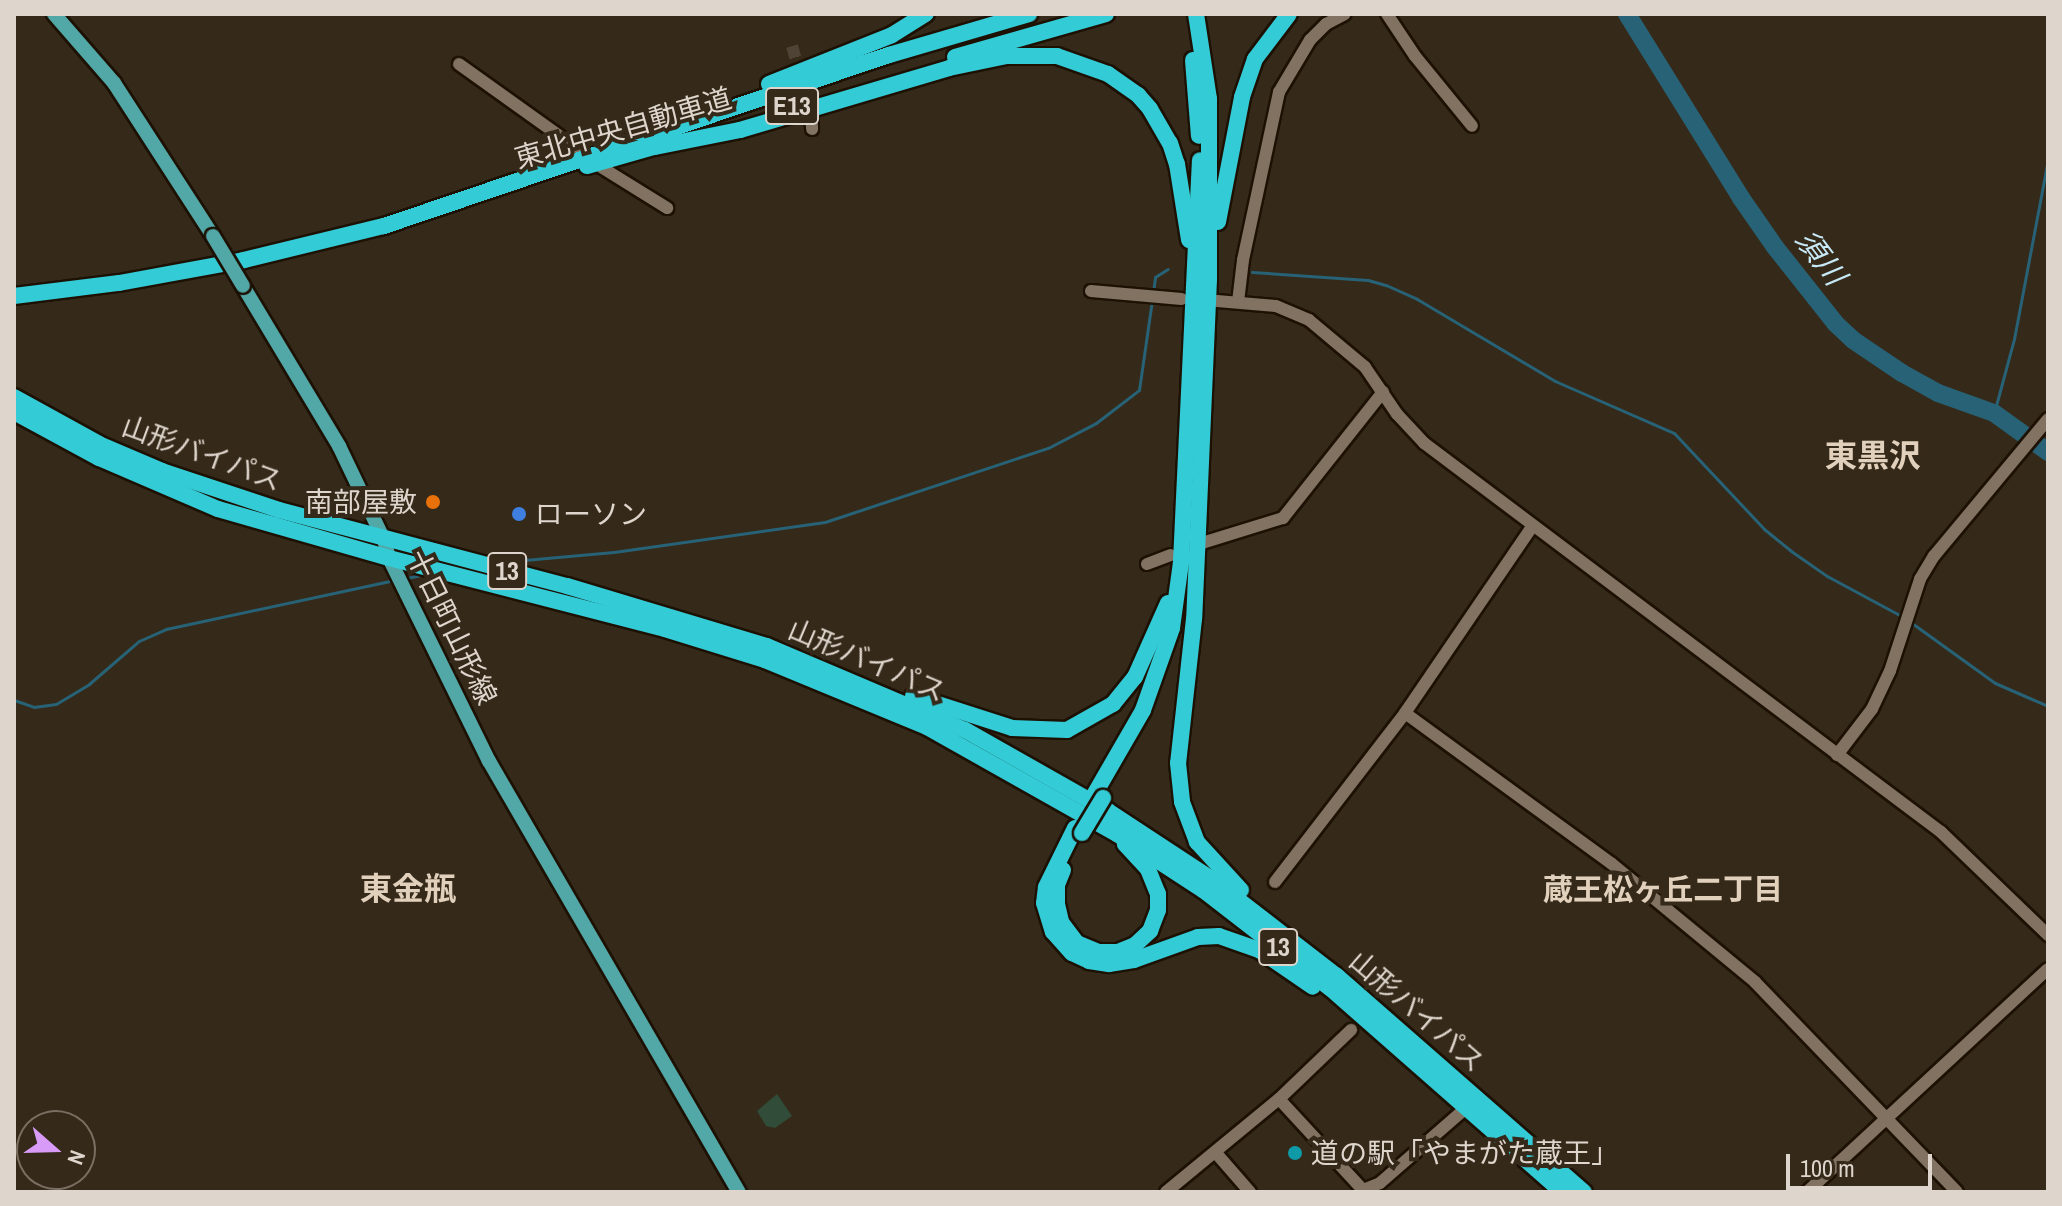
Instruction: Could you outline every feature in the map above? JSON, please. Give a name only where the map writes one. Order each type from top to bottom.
[{"type":"highway","points":[[591,157],[892,35],[926,14]]},
{"type":"highway","name":"東北中央自動車道","points":[[14,296],[119,283],[244,260],[384,226],[889,55],[1029,14]]},
{"type":"highway","name":"東北中央自動車道","points":[[477,196],[655,147],[1106,14]]},
{"type":"highway","points":[[1185,14],[1200,153],[1201,278],[1199,544],[1178,763],[1187,815],[1197,842],[1217,867],[1341,970],[1364,999]]},
{"type":"highway","points":[[1098,796],[1143,710],[1172,628],[1175,558],[1201,278],[1209,99],[1196,14]]},
{"type":"highway","points":[[1201,278],[1242,97],[1255,59],[1289,14]]},
{"type":"highway","points":[[655,147],[740,130],[906,79],[990,59],[1025,55],[1076,60],[1108,74],[1138,95],[1165,134],[1181,185],[1201,278]]},
{"type":"highway","name":"山形バイパス","points":[[14,397],[99,444],[162,471],[384,540],[567,586],[798,658],[965,730],[1086,798],[1210,878],[1364,999],[1584,1192]]},
{"type":"highway","name":"山形バイパス","points":[[14,412],[99,458],[218,509],[389,558],[565,601],[765,660],[927,727],[1117,834],[1191,881],[1268,938],[1406,1053],[1562,1192]]},
{"type":"highway","points":[[1199,544],[1183,616],[1159,693],[1046,887],[1044,903],[1053,932],[1072,953],[1089,961],[1109,964],[1134,960],[1198,937],[1219,936],[1259,950],[1406,1053]]},
{"type":"highway","points":[[798,658],[1012,728],[1067,730],[1113,704],[1135,677],[1157,634],[1175,558]]},
{"type":"highway","points":[[1078,831],[1057,885],[1057,904],[1061,922],[1077,943],[1098,952],[1118,952],[1135,945],[1150,931],[1158,910],[1158,894],[1148,869],[1117,834]]},
{"type":"main road","name":"十日町山形線","points":[[54,14],[114,83],[213,236],[339,446],[384,540],[389,558],[489,761],[739,1192]]},
{"type":"street","points":[[1238,302],[1243,260],[1279,92],[1310,40],[1326,24],[1345,14]]},
{"type":"street","points":[[1387,14],[1415,56],[1472,126]]},
{"type":"street","points":[[459,64],[667,208]]},
{"type":"street","points":[[811,113],[812,129]]},
{"type":"street","points":[[1091,291],[1182,299]]},
{"type":"street","points":[[1217,301],[1276,306],[1309,320],[1365,367],[1397,414],[1424,443],[1941,832],[2048,935]]},
{"type":"street","points":[[1199,544],[1283,518],[1383,392]]},
{"type":"street","points":[[1837,755],[1872,709],[1890,671],[1905,618],[1934,556],[2048,420]]},
{"type":"street","points":[[1275,882],[1405,713],[1532,527]]},
{"type":"street","points":[[1147,564],[1175,558]]},
{"type":"street","points":[[1405,713],[1612,864],[1755,982],[1957,1192]]},
{"type":"street","points":[[1807,1192],[2048,969]]},
{"type":"street","points":[[1166,1192],[1279,1099],[1351,1030]]},
{"type":"street","points":[[1279,1099],[1363,1191],[1380,1183],[1467,1107]]},
{"type":"street","points":[[1216,1153],[1250,1192]]},
{"type":"green space","points":[[777,1094],[792,1116],[775,1128],[766,1126],[757,1111]]},
{"type":"waterway","name":"須川","points":[[1627,14],[1741,198],[1836,324],[1853,340],[1902,373],[1938,393],[1994,413],[2048,452]]},
{"type":"waterway","points":[[1994,413],[2014,339],[2048,159]]},
{"type":"waterway","points":[[1153,292],[1155,277],[1168,269]]},
{"type":"waterway","points":[[1252,272],[1368,280],[1386,285],[1417,299],[1555,381],[1674,433],[1764,529],[1791,551],[1827,576],[1903,617]]},
{"type":"waterway","points":[[502,562],[614,552],[825,522],[1048,448],[1096,423],[1139,390],[1152,300]]},
{"type":"waterway","points":[[407,578],[421,575]]},
{"type":"waterway","points":[[14,700],[34,707],[56,704],[89,684],[139,641],[166,629],[390,581]]},
{"type":"waterway","points":[[1909,621],[1995,683],[2048,706]]},
{"type":"tunnel","points":[[792,46],[811,113]]},
{"type":"place","name":"南部屋敷","points":[[433,502]]},
{"type":"place","name":"ローソン","points":[[519,514]]},
{"type":"place","name":"道の駅「やまがた蔵王」","points":[[1295,1153]]},
{"type":"district","name":"東黒沢","points":[[1873,456]]},
{"type":"district","name":"東金瓶","points":[[408,889]]},
{"type":"district","name":"蔵王松ヶ丘二丁目","points":[[1663,889]]}]
